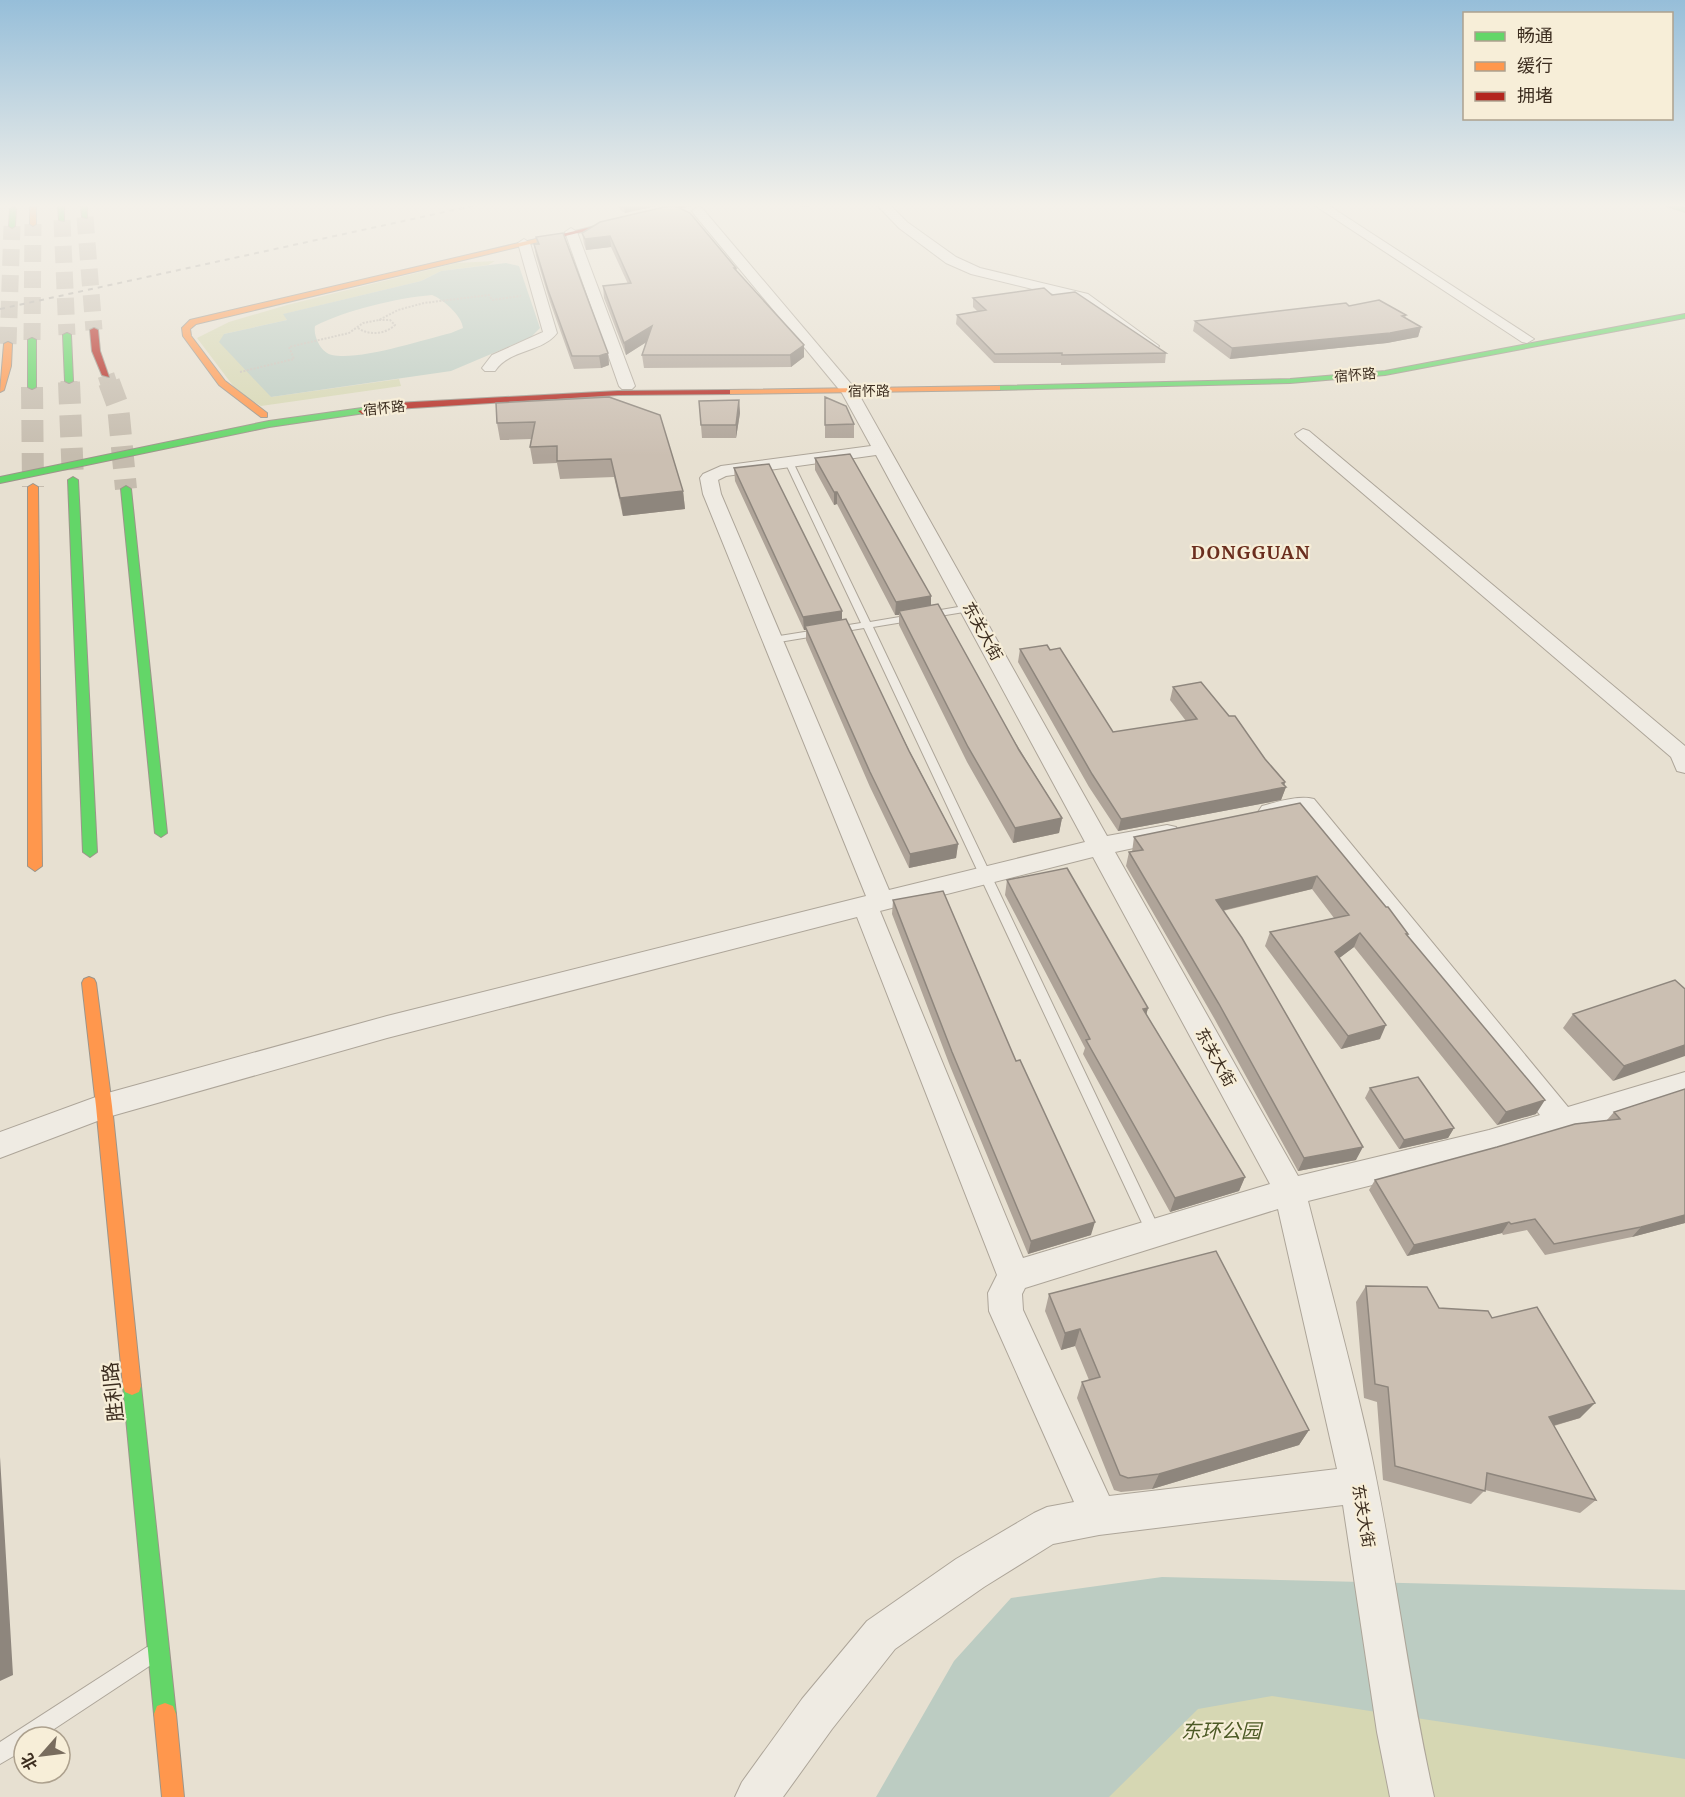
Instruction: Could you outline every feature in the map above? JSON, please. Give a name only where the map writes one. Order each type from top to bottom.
[{"type":"main road","points":[[264,415],[218,377],[187,336],[186,328],[193,322],[332,289]]},
{"type":"main road","name":"宿怀路","points":[[55,463],[269,424],[396,406],[618,393],[1230,377],[1378,365],[1527,339],[1685,307]]},
{"type":"main road","name":"宿怀路","points":[[55,463],[264,415],[476,393],[627,386],[1238,384],[1386,373],[1685,316]]},
{"type":"main road","points":[[94,330],[96,351],[106,375]]},
{"type":"main road","points":[[67,335],[69,381]]},
{"type":"main road","points":[[32,340],[32,387]]},
{"type":"main road","points":[[0,390],[7,366],[8,344]]},
{"type":"main road","points":[[0,470],[55,463]]},
{"type":"main road","points":[[0,480],[55,463]]},
{"type":"main road","points":[[73,480],[90,852]]},
{"type":"main road","points":[[33,487],[35,866]]},
{"type":"main road","points":[[126,489],[161,833]]},
{"type":"main road","name":"胜利路","points":[[89,983],[104,1107],[173,1797]]},
{"type":"street","points":[[490,368],[497,358],[544,338],[550,333],[537,289]]},
{"type":"street","points":[[592,289],[627,386]]},
{"type":"street","name":"东关大街","points":[[763,289],[846,387],[1290,1192],[1349,1436],[1369,1543],[1398,1732],[1412,1797]]},
{"type":"street","points":[[1050,289],[1083,297],[1152,346]]},
{"type":"street","points":[[1450,289],[1527,339]]},
{"type":"street","points":[[1303,434],[1672,746],[1681,754],[1684,763]]},
{"type":"street","points":[[882,449],[721,471],[709,478],[712,494],[773,640],[1014,1276]]},
{"type":"street","points":[[1249,817],[1306,805],[1562,1122]]},
{"type":"street","points":[[0,1145],[104,1107],[387,1027],[1101,846],[1192,828]]},
{"type":"street","points":[[1099,1516],[1006,1311],[1005,1293],[1014,1276],[1290,1192],[1489,1143],[1685,1084]]},
{"type":"street","points":[[757,1797],[817,1713],[881,1635],[970,1573],[1047,1526],[1099,1516],[1358,1485]]},
{"type":"lane","points":[[789,462],[1154,1233]]},
{"type":"lane","points":[[773,640],[970,609]]},
{"type":"lane","points":[[43,1725],[158,1649]]},
{"type":"path","points":[[379,320],[387,314],[424,303],[489,295],[492,300],[523,296]]},
{"type":"path","points":[[241,372],[294,359],[289,347],[331,338],[358,328],[363,323],[390,320],[395,325],[393,328],[371,334],[362,332],[358,328]]},
{"type":"green space","points":[[352,289],[388,289],[284,314],[287,320],[224,334],[271,397],[399,379],[401,386],[261,406],[237,391],[197,338],[229,322]]},
{"type":"green space","name":"东环公园","points":[[1204,1664],[1685,1728],[1685,1797],[1059,1797]]},
{"type":"shaded area","points":[[388,289],[527,289],[540,328],[531,337],[451,371],[271,397],[219,342],[224,334],[287,320],[283,314]],"holes":[[[432,295],[456,313],[463,328],[408,345],[374,353],[344,356],[328,354],[321,348],[317,339],[315,326],[372,306]]]},
{"type":"shaded area","points":[[1162,1577],[1685,1590],[1685,1759],[1272,1696],[1198,1709],[1109,1797],[876,1797],[954,1661],[1011,1598]]},
{"type":"building","points":[[584,289],[608,353],[599,356],[572,356],[548,290]]},
{"type":"building","points":[[604,289],[753,289],[804,345],[790,355],[642,355],[652,326],[624,343]]},
{"type":"building","points":[[1038,289],[1045,289],[1052,295],[1075,292],[1166,353],[995,354],[957,315],[986,310],[973,298]]},
{"type":"building","points":[[1379,300],[1406,315],[1402,316],[1421,327],[1390,333],[1232,348],[1195,321],[1346,303],[1349,306]]},
{"type":"building","points":[[609,397],[660,415],[683,491],[620,498],[611,459],[557,461],[557,446],[530,447],[535,422],[497,423],[496,403]]},
{"type":"building","points":[[825,397],[846,406],[854,424],[825,425]]},
{"type":"building","points":[[739,400],[736,425],[701,425],[699,401]]},
{"type":"building","points":[[850,454],[931,596],[896,602],[837,492],[834,492],[815,458]]},
{"type":"building","points":[[769,464],[842,611],[803,617],[734,468]]},
{"type":"building","points":[[938,604],[1019,750],[1062,818],[1015,828],[968,747],[899,611]]},
{"type":"building","points":[[846,619],[909,751],[958,844],[910,854],[870,772],[805,626]]},
{"type":"building","points":[[1047,645],[1050,650],[1060,648],[1113,732],[1197,719],[1173,687],[1201,682],[1229,716],[1235,716],[1265,759],[1285,782],[1282,783],[1286,787],[1121,819],[1092,774],[1020,649]]},
{"type":"building","points":[[1300,803],[1545,1100],[1506,1112],[1360,933],[1335,952],[1386,1025],[1348,1036],[1270,932],[1349,915],[1317,876],[1216,900],[1242,938],[1363,1147],[1304,1158],[1219,1004],[1129,852],[1143,850],[1134,837]]},
{"type":"building","points":[[1067,868],[1148,1008],[1143,1009],[1245,1177],[1175,1198],[1086,1040],[1090,1039],[1007,880]]},
{"type":"building","points":[[943,891],[1016,1061],[1020,1060],[1095,1222],[1031,1241],[952,1052],[893,900]]},
{"type":"building","points":[[1675,980],[1685,989],[1685,1045],[1624,1066],[1573,1014]]},
{"type":"building","points":[[1418,1077],[1454,1128],[1404,1140],[1370,1088]]},
{"type":"building","points":[[1685,1089],[1685,1215],[1641,1227],[1554,1244],[1535,1219],[1511,1224],[1509,1222],[1414,1245],[1375,1180],[1575,1124],[1620,1119],[1614,1112]]},
{"type":"building","points":[[1216,1251],[1309,1430],[1159,1474],[1128,1478],[1120,1475],[1082,1382],[1100,1377],[1080,1329],[1065,1333],[1049,1294]]},
{"type":"building","points":[[1366,1286],[1427,1287],[1439,1308],[1488,1311],[1492,1318],[1537,1307],[1595,1403],[1549,1417],[1596,1500],[1487,1473],[1485,1491],[1395,1466],[1388,1387],[1375,1384]]},
{"type":"tunnel","points":[[8,344],[10,289]]},
{"type":"tunnel","points":[[32,289],[32,340]]},
{"type":"tunnel","points":[[65,289],[67,335]]},
{"type":"tunnel","points":[[91,289],[94,330]]},
{"type":"tunnel","points":[[106,375],[109,384]]},
{"type":"tunnel","points":[[69,382],[73,480]]},
{"type":"tunnel","points":[[109,382],[118,406],[126,489]]},
{"type":"tunnel","points":[[32,387],[33,487]]},
{"type":"railway","points":[[0,309],[92,289]]},
{"type":"traffic: fast","points":[[997,388],[1290,381],[1385,373],[1685,316]]},
{"type":"traffic: fast","points":[[67,335],[69,381]]},
{"type":"traffic: fast","points":[[32,340],[32,387]]},
{"type":"traffic: fast","points":[[0,480],[269,424],[362,411]]},
{"type":"traffic: fast","points":[[73,480],[90,852]]},
{"type":"traffic: fast","points":[[126,489],[161,833]]},
{"type":"traffic: fast","points":[[132,1386],[165,1714]]},
{"type":"traffic: slow","points":[[264,415],[222,383],[187,336],[186,328],[193,322],[333,289]]},
{"type":"traffic: slow","points":[[0,390],[7,366],[8,344]]},
{"type":"traffic: slow","points":[[727,392],[997,388]]},
{"type":"traffic: slow","points":[[33,487],[35,866]]},
{"type":"traffic: slow","points":[[89,983],[104,1106],[132,1386]]},
{"type":"traffic: slow","points":[[165,1714],[173,1797]]},
{"type":"traffic: jam","points":[[94,330],[96,351],[106,375]]},
{"type":"traffic: jam","points":[[362,411],[396,406],[618,393],[727,392]]},
{"type":"district","name":"DONGGUAN","points":[[1251,553]]}]
